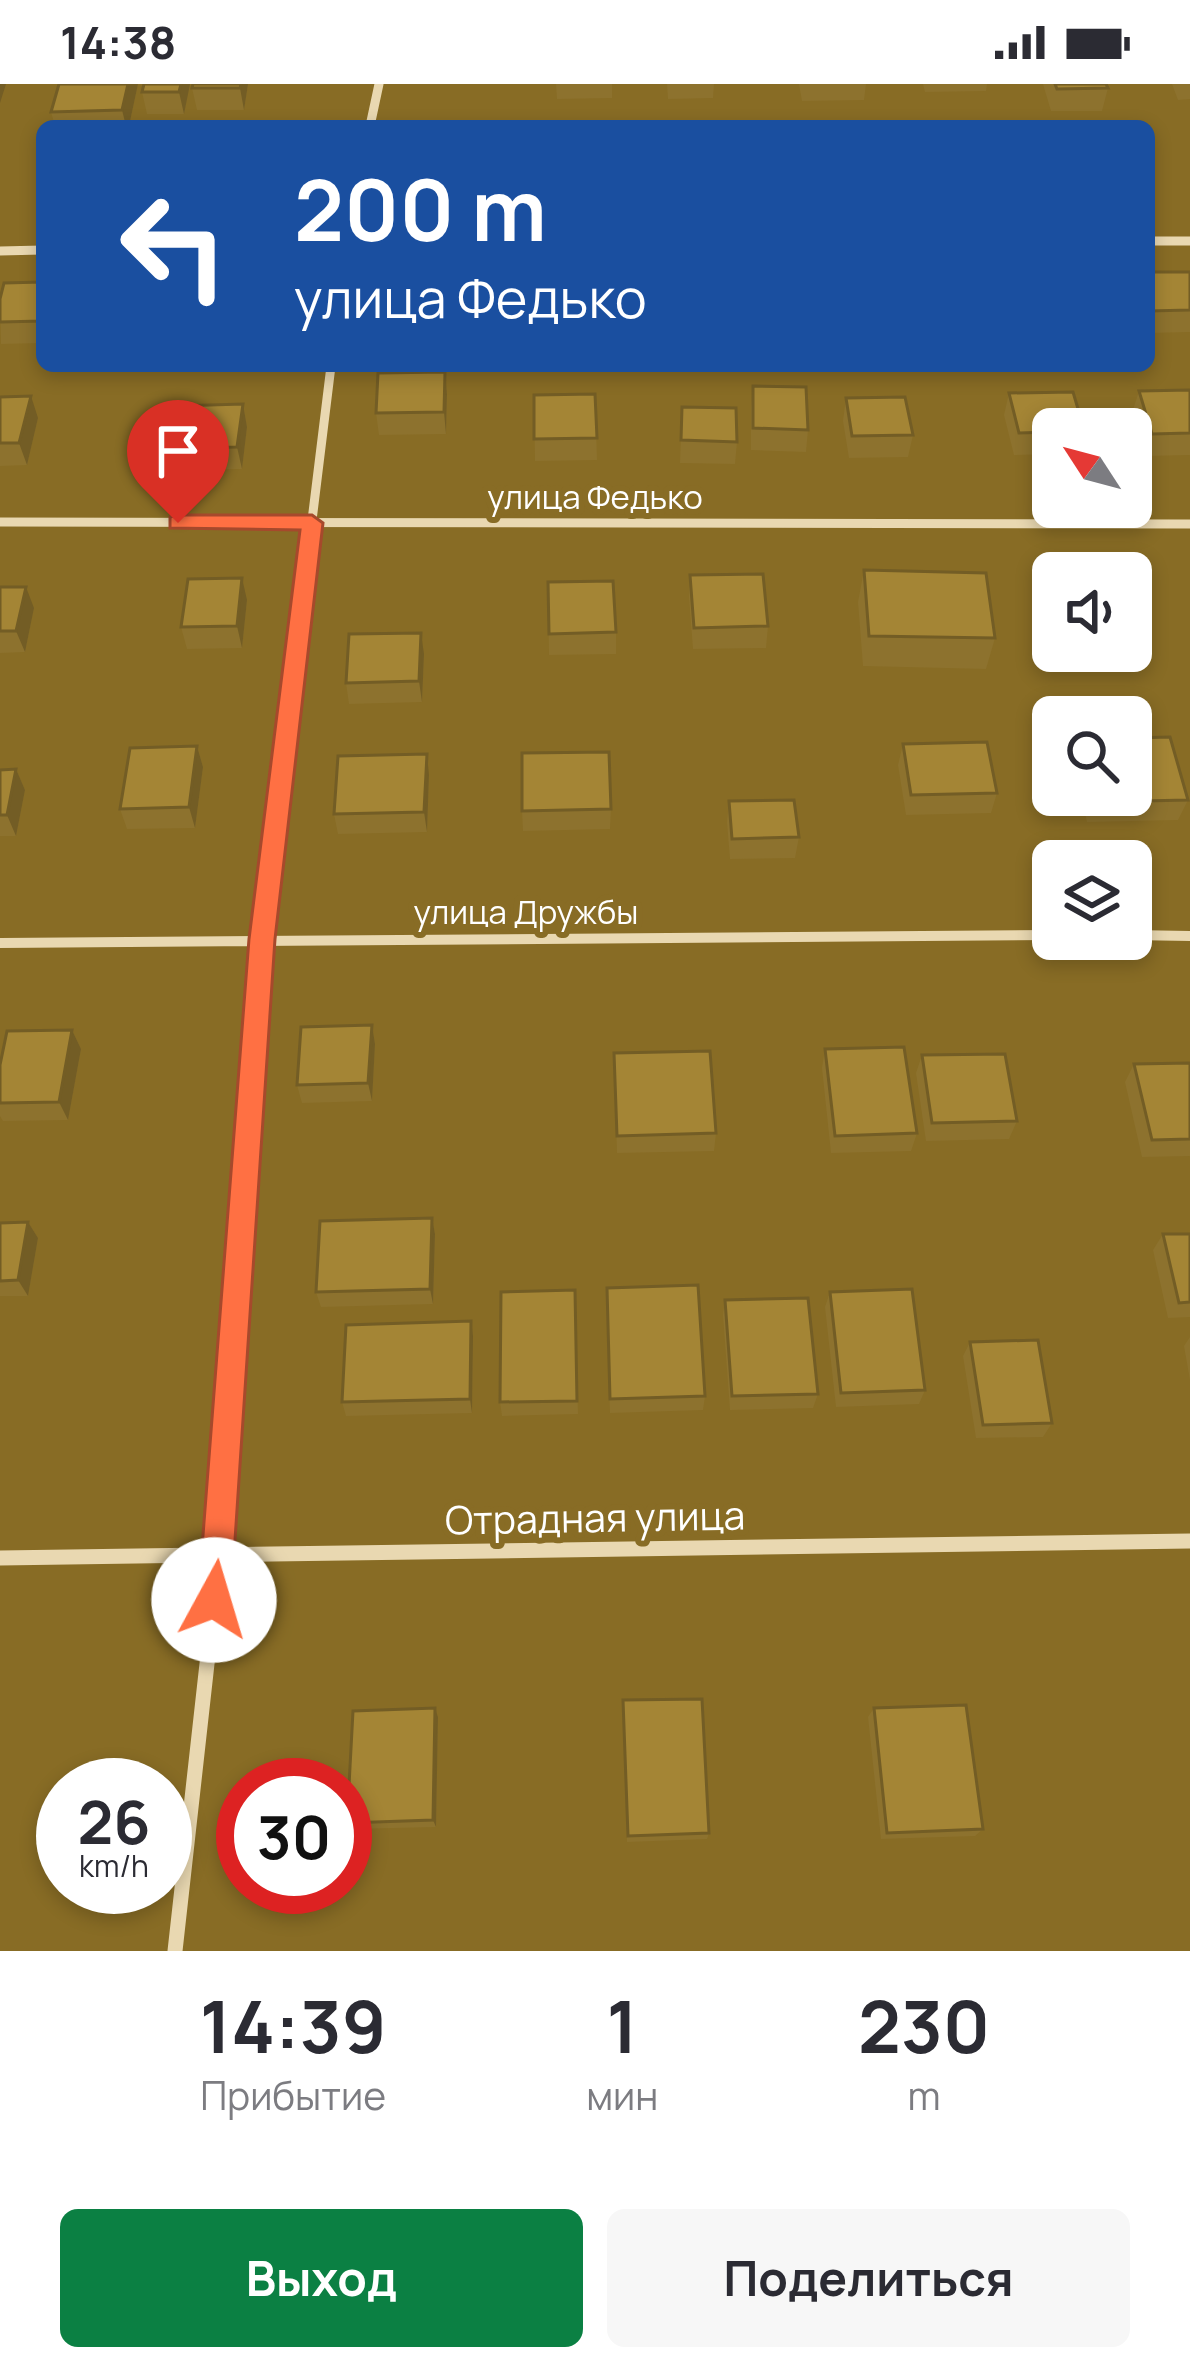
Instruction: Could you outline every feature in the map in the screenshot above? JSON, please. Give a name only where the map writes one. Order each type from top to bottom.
[{"type":"street","points":[[371,120],[379,84]]},
{"type":"street","points":[[1155,241],[1190,241]]},
{"type":"street","points":[[0,250],[36,250]]},
{"type":"street","points":[[175,1951],[219,1556],[262,939],[330,372]]},
{"type":"street","name":"улица Федько","points":[[0,522],[1190,524]]},
{"type":"street","name":"улица Дружбы","points":[[0,943],[1032,935]]},
{"type":"street","points":[[1152,935],[1190,936]]},
{"type":"street","name":"Отрадная улица","points":[[0,1558],[1190,1541]]},
{"type":"building","points":[[59,84],[128,84],[122,110],[51,112]]},
{"type":"building","points":[[144,84],[181,84],[179,92],[142,92]]},
{"type":"building","points":[[193,84],[241,84],[240,88],[192,88]]},
{"type":"building","points":[[1055,84],[1106,84],[1108,88],[1057,89]]},
{"type":"building","points":[[1155,272],[1190,272],[1190,310],[1155,311]]},
{"type":"building","points":[[36,282],[36,321],[0,322],[4,283]]},
{"type":"building","points":[[445,372],[444,412],[376,413],[378,373]]},
{"type":"building","points":[[753,386],[806,387],[808,430],[753,428]]},
{"type":"building","points":[[1190,390],[1190,433],[1152,434],[1152,408],[1144,408],[1139,391]]},
{"type":"building","points":[[1073,392],[1078,408],[1032,408],[1032,433],[1019,433],[1009,393]]},
{"type":"building","points":[[595,394],[597,438],[534,439],[534,395]]},
{"type":"building","points":[[31,396],[19,443],[0,443],[0,397]]},
{"type":"building","points":[[905,397],[913,435],[852,436],[846,398]]},
{"type":"building","points":[[243,404],[237,447],[170,448],[176,406]]},
{"type":"building","points":[[682,407],[736,408],[737,442],[681,440]]},
{"type":"building","points":[[864,570],[986,573],[995,638],[869,636]]},
{"type":"building","points":[[763,574],[768,626],[694,628],[690,575]]},
{"type":"building","points":[[242,578],[237,626],[181,627],[188,579]]},
{"type":"building","points":[[613,581],[616,632],[549,634],[548,582]]},
{"type":"building","points":[[0,587],[26,587],[16,631],[0,631]]},
{"type":"building","points":[[421,633],[419,681],[346,683],[349,634]]},
{"type":"building","points":[[1152,737],[1170,737],[1188,800],[1152,801]]},
{"type":"building","points":[[987,742],[997,793],[911,795],[903,744]]},
{"type":"building","points":[[197,746],[189,807],[120,809],[130,748]]},
{"type":"building","points":[[609,752],[611,809],[522,811],[522,753]]},
{"type":"building","points":[[427,754],[424,812],[334,814],[338,756]]},
{"type":"building","points":[[16,769],[7,815],[0,815],[0,770]]},
{"type":"building","points":[[794,800],[799,837],[732,839],[729,801]]},
{"type":"building","points":[[372,1025],[368,1083],[297,1085],[301,1027]]},
{"type":"building","points":[[72,1030],[59,1102],[0,1103],[0,1065],[7,1031]]},
{"type":"building","points":[[904,1047],[917,1133],[835,1136],[825,1049]]},
{"type":"building","points":[[710,1051],[716,1133],[617,1136],[614,1053]]},
{"type":"building","points":[[1005,1054],[1017,1121],[932,1123],[922,1055]]},
{"type":"building","points":[[1190,1063],[1190,1139],[1152,1140],[1134,1064]]},
{"type":"building","points":[[432,1218],[430,1289],[316,1292],[320,1221]]},
{"type":"building","points":[[28,1222],[18,1280],[0,1281],[0,1223]]},
{"type":"building","points":[[1163,1234],[1190,1234],[1190,1302],[1179,1303]]},
{"type":"building","points":[[698,1285],[705,1396],[610,1399],[607,1288]]},
{"type":"building","points":[[912,1289],[925,1390],[841,1393],[830,1292]]},
{"type":"building","points":[[575,1290],[577,1401],[500,1402],[501,1292]]},
{"type":"building","points":[[808,1298],[818,1394],[732,1396],[725,1300]]},
{"type":"building","points":[[471,1321],[470,1399],[342,1402],[346,1325]]},
{"type":"building","points":[[1038,1340],[1052,1423],[983,1425],[970,1342]]},
{"type":"building","points":[[702,1699],[709,1833],[628,1836],[623,1700]]},
{"type":"building","points":[[966,1705],[983,1829],[887,1833],[874,1708]]},
{"type":"building","points":[[435,1708],[433,1820],[372,1822],[372,1758],[350,1758],[353,1711]]},
{"type":"route","points":[[178,523],[312,523],[262,939],[214,1600]]}]
